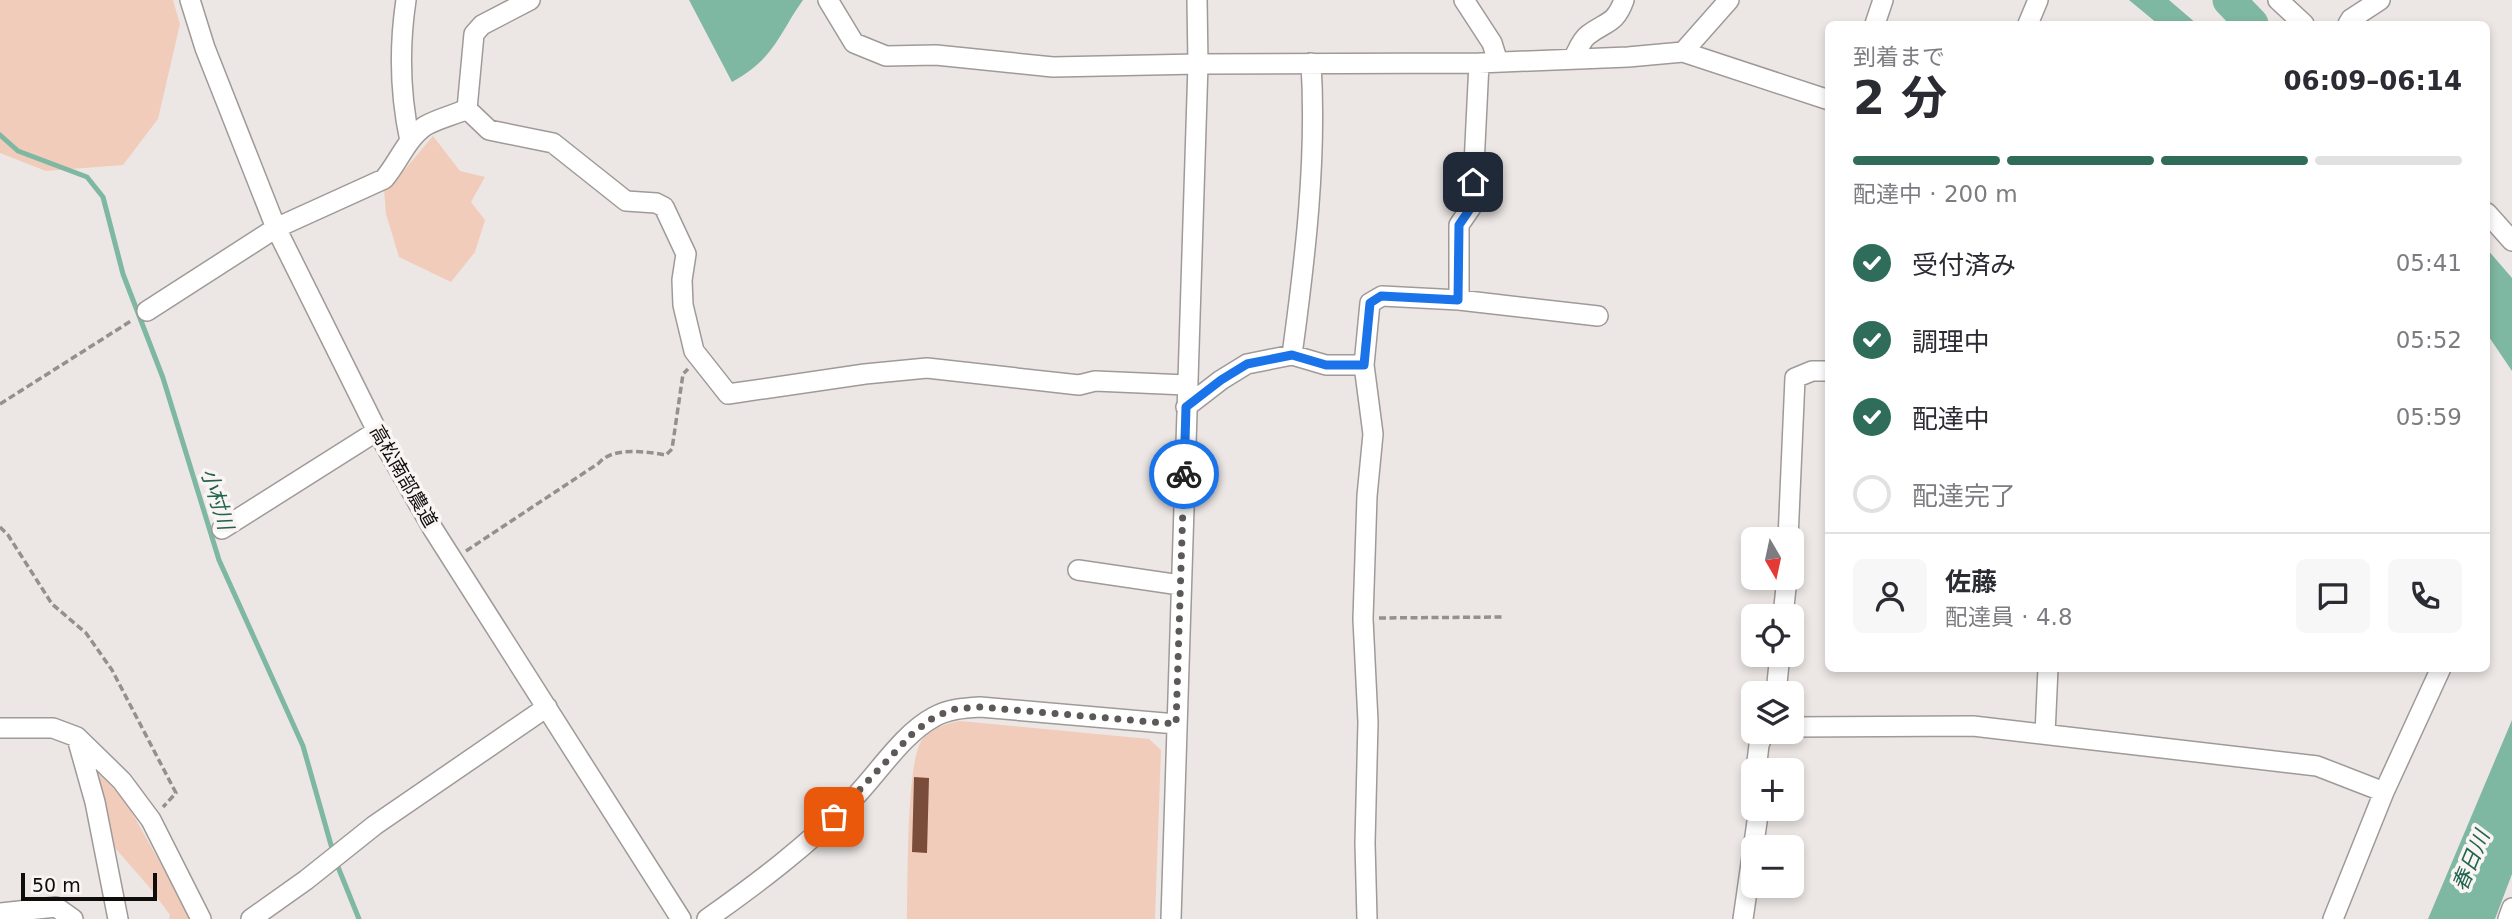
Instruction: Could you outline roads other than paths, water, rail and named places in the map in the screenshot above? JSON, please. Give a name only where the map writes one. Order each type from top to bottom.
[{"type":"street","name":"高松南部農道","points":[[190,0],[205,48],[276,228],[377,431],[453,559],[681,919]]},
{"type":"street","points":[[406,0],[401,51],[402,96],[410,141]]},
{"type":"street","points":[[467,109],[474,34],[482,24],[530,0]]},
{"type":"street","points":[[828,0],[854,43],[887,56],[936,55],[1053,67],[1488,62],[1683,52],[1825,99]]},
{"type":"street","points":[[1171,919],[1198,64],[1197,0]]},
{"type":"street","points":[[1458,300],[1459,225],[1472,206],[1492,43],[1464,0]]},
{"type":"street","points":[[1573,59],[1586,36],[1611,22],[1619,14],[1624,0]]},
{"type":"street","points":[[1683,52],[1728,0]]},
{"type":"street","points":[[1876,21],[1882,0]]},
{"type":"street","points":[[2029,21],[2038,0]]},
{"type":"street","points":[[2278,0],[2301,21]]},
{"type":"street","points":[[2350,21],[2380,0]]},
{"type":"street","points":[[1292,355],[1302,282],[1312,129],[1311,64]]},
{"type":"street","points":[[142,314],[276,228],[384,179],[410,141],[425,127],[467,109]]},
{"type":"street","points":[[467,109],[489,130],[553,143],[626,201],[656,203],[664,207],[686,254],[682,280],[683,305],[694,351],[728,394],[928,368],[1079,385],[1095,381],[1186,385]]},
{"type":"street","points":[[2490,216],[2512,241]]},
{"type":"street","points":[[1367,919],[1365,844],[1368,722],[1363,619],[1367,496],[1373,434],[1364,365],[1370,303],[1381,296],[1458,300],[1598,316]]},
{"type":"street","points":[[1186,407],[1247,364],[1292,355],[1326,365],[1364,365]]},
{"type":"street","points":[[1789,527],[1795,378],[1812,371],[1825,371]]},
{"type":"street","points":[[222,529],[377,431]]},
{"type":"street","points":[[1078,570],[1180,585]]},
{"type":"street","points":[[2045,734],[2048,672]]},
{"type":"street","points":[[2333,919],[2385,792],[2439,672]]},
{"type":"street","points":[[251,919],[375,825],[547,707]]},
{"type":"street","points":[[706,919],[784,863],[851,801],[913,733],[934,717],[955,709],[980,707],[1176,724]]},
{"type":"street","points":[[1804,727],[1973,726],[2045,734],[2316,766],[2385,792]]},
{"type":"street","points":[[0,728],[53,728],[77,737],[122,781],[151,820],[201,919]]},
{"type":"street","points":[[77,737],[95,802],[118,919]]},
{"type":"street","points":[[1744,919],[1757,821]]},
{"type":"street","points":[[0,913],[56,906],[73,919]]},
{"type":"street","points":[[2508,919],[2512,908]]},
{"type":"water","points":[[689,0],[803,0],[767,55],[732,82]]},
{"type":"water","points":[[2129,0],[2169,0],[2194,21],[2154,21]]},
{"type":"water","points":[[2490,252],[2512,278],[2512,371],[2490,338]]},
{"type":"water","points":[[2512,720],[2512,874],[2495,919],[2428,919]]},
{"type":"waterway","name":"春日川","points":[[2229,0],[2249,21]]},
{"type":"waterway","name":"小村川","points":[[0,135],[18,151],[87,177],[103,197],[123,274],[163,378],[219,560],[303,746],[333,852]]},
{"type":"waterway","name":"小村川","points":[[336,862],[359,919]]}]
